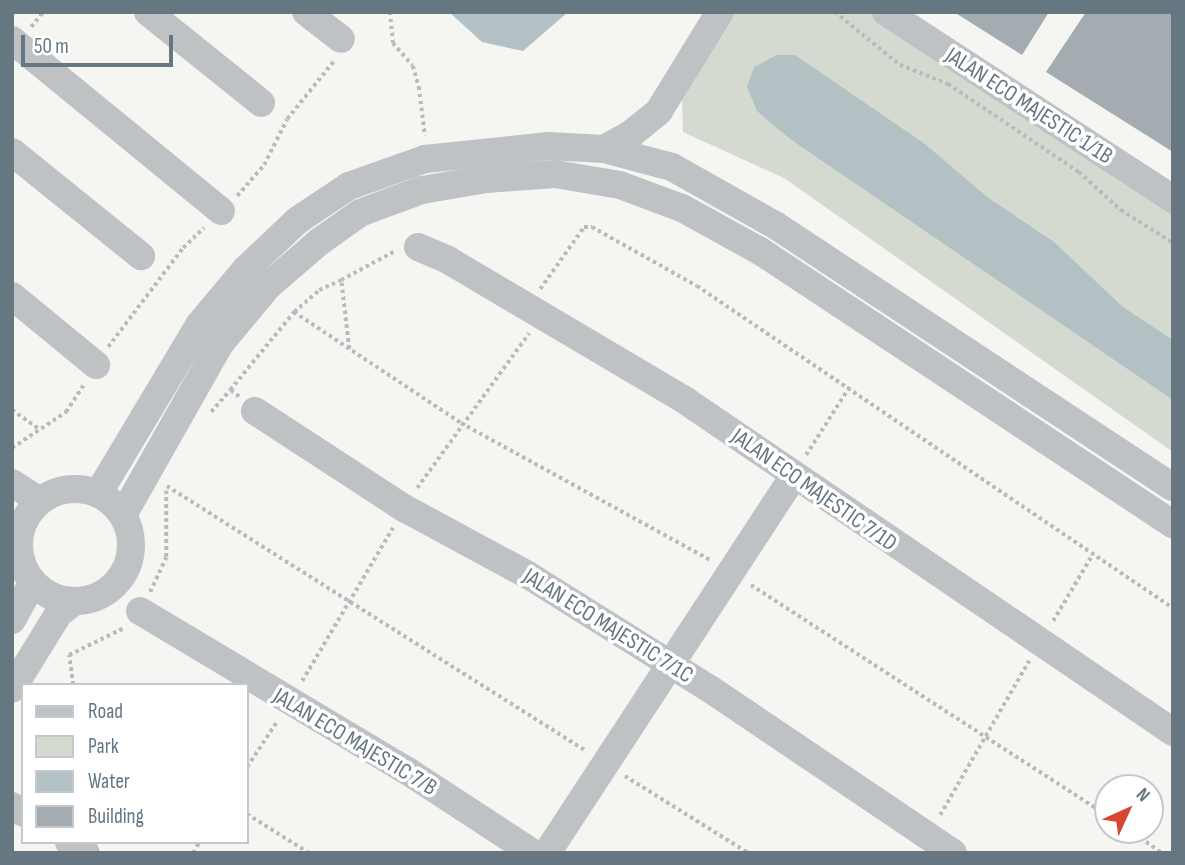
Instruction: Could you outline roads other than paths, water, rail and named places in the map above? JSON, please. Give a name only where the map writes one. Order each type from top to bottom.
[{"type":"street","points":[[148,12],[261,103]]},
{"type":"street","points":[[306,12],[341,39]]},
{"type":"street","points":[[604,149],[659,111],[720,12]]},
{"type":"street","name":"JALAN ECO MAJESTIC 1/1B","points":[[886,12],[1173,199]]},
{"type":"street","points":[[12,40],[221,211]]},
{"type":"street","points":[[659,111],[658,134],[672,167]]},
{"type":"street","points":[[98,494],[199,325],[246,269],[298,220],[349,186],[425,159],[494,149],[604,149],[672,167],[775,225],[1173,487]]},
{"type":"street","points":[[12,152],[141,256]]},
{"type":"street","points":[[123,515],[219,345],[267,287],[319,242],[360,213],[422,190],[486,179],[555,174],[620,185],[682,208],[760,251],[1173,524]]},
{"type":"street","name":"JALAN ECO MAJESTIC 7/1D","points":[[418,247],[448,260],[686,401],[793,477],[1173,732]]},
{"type":"street","points":[[12,296],[96,365]]},
{"type":"street","name":"JALAN ECO MAJESTIC 7/1C","points":[[255,411],[404,508],[528,575],[670,664],[953,853]]},
{"type":"street","points":[[547,853],[793,477]]},
{"type":"street","points":[[12,483],[40,501]]},
{"type":"street","points":[[68,489],[98,494],[123,515],[131,548],[119,579],[92,598],[75,601],[58,598],[33,582],[19,551],[16,532],[40,501],[68,489]]},
{"type":"street","points":[[12,620],[33,582]]},
{"type":"street","points":[[12,689],[58,613],[75,601]]},
{"type":"street","name":"JALAN ECO MAJESTIC 7/B","points":[[140,611],[533,853]]},
{"type":"water","points":[[449,12],[568,12],[523,51],[482,42]]},
{"type":"water","points":[[777,55],[795,55],[925,144],[987,197],[1054,242],[1123,307],[1173,340],[1173,400],[790,139],[757,111],[747,87],[754,67]]}]
